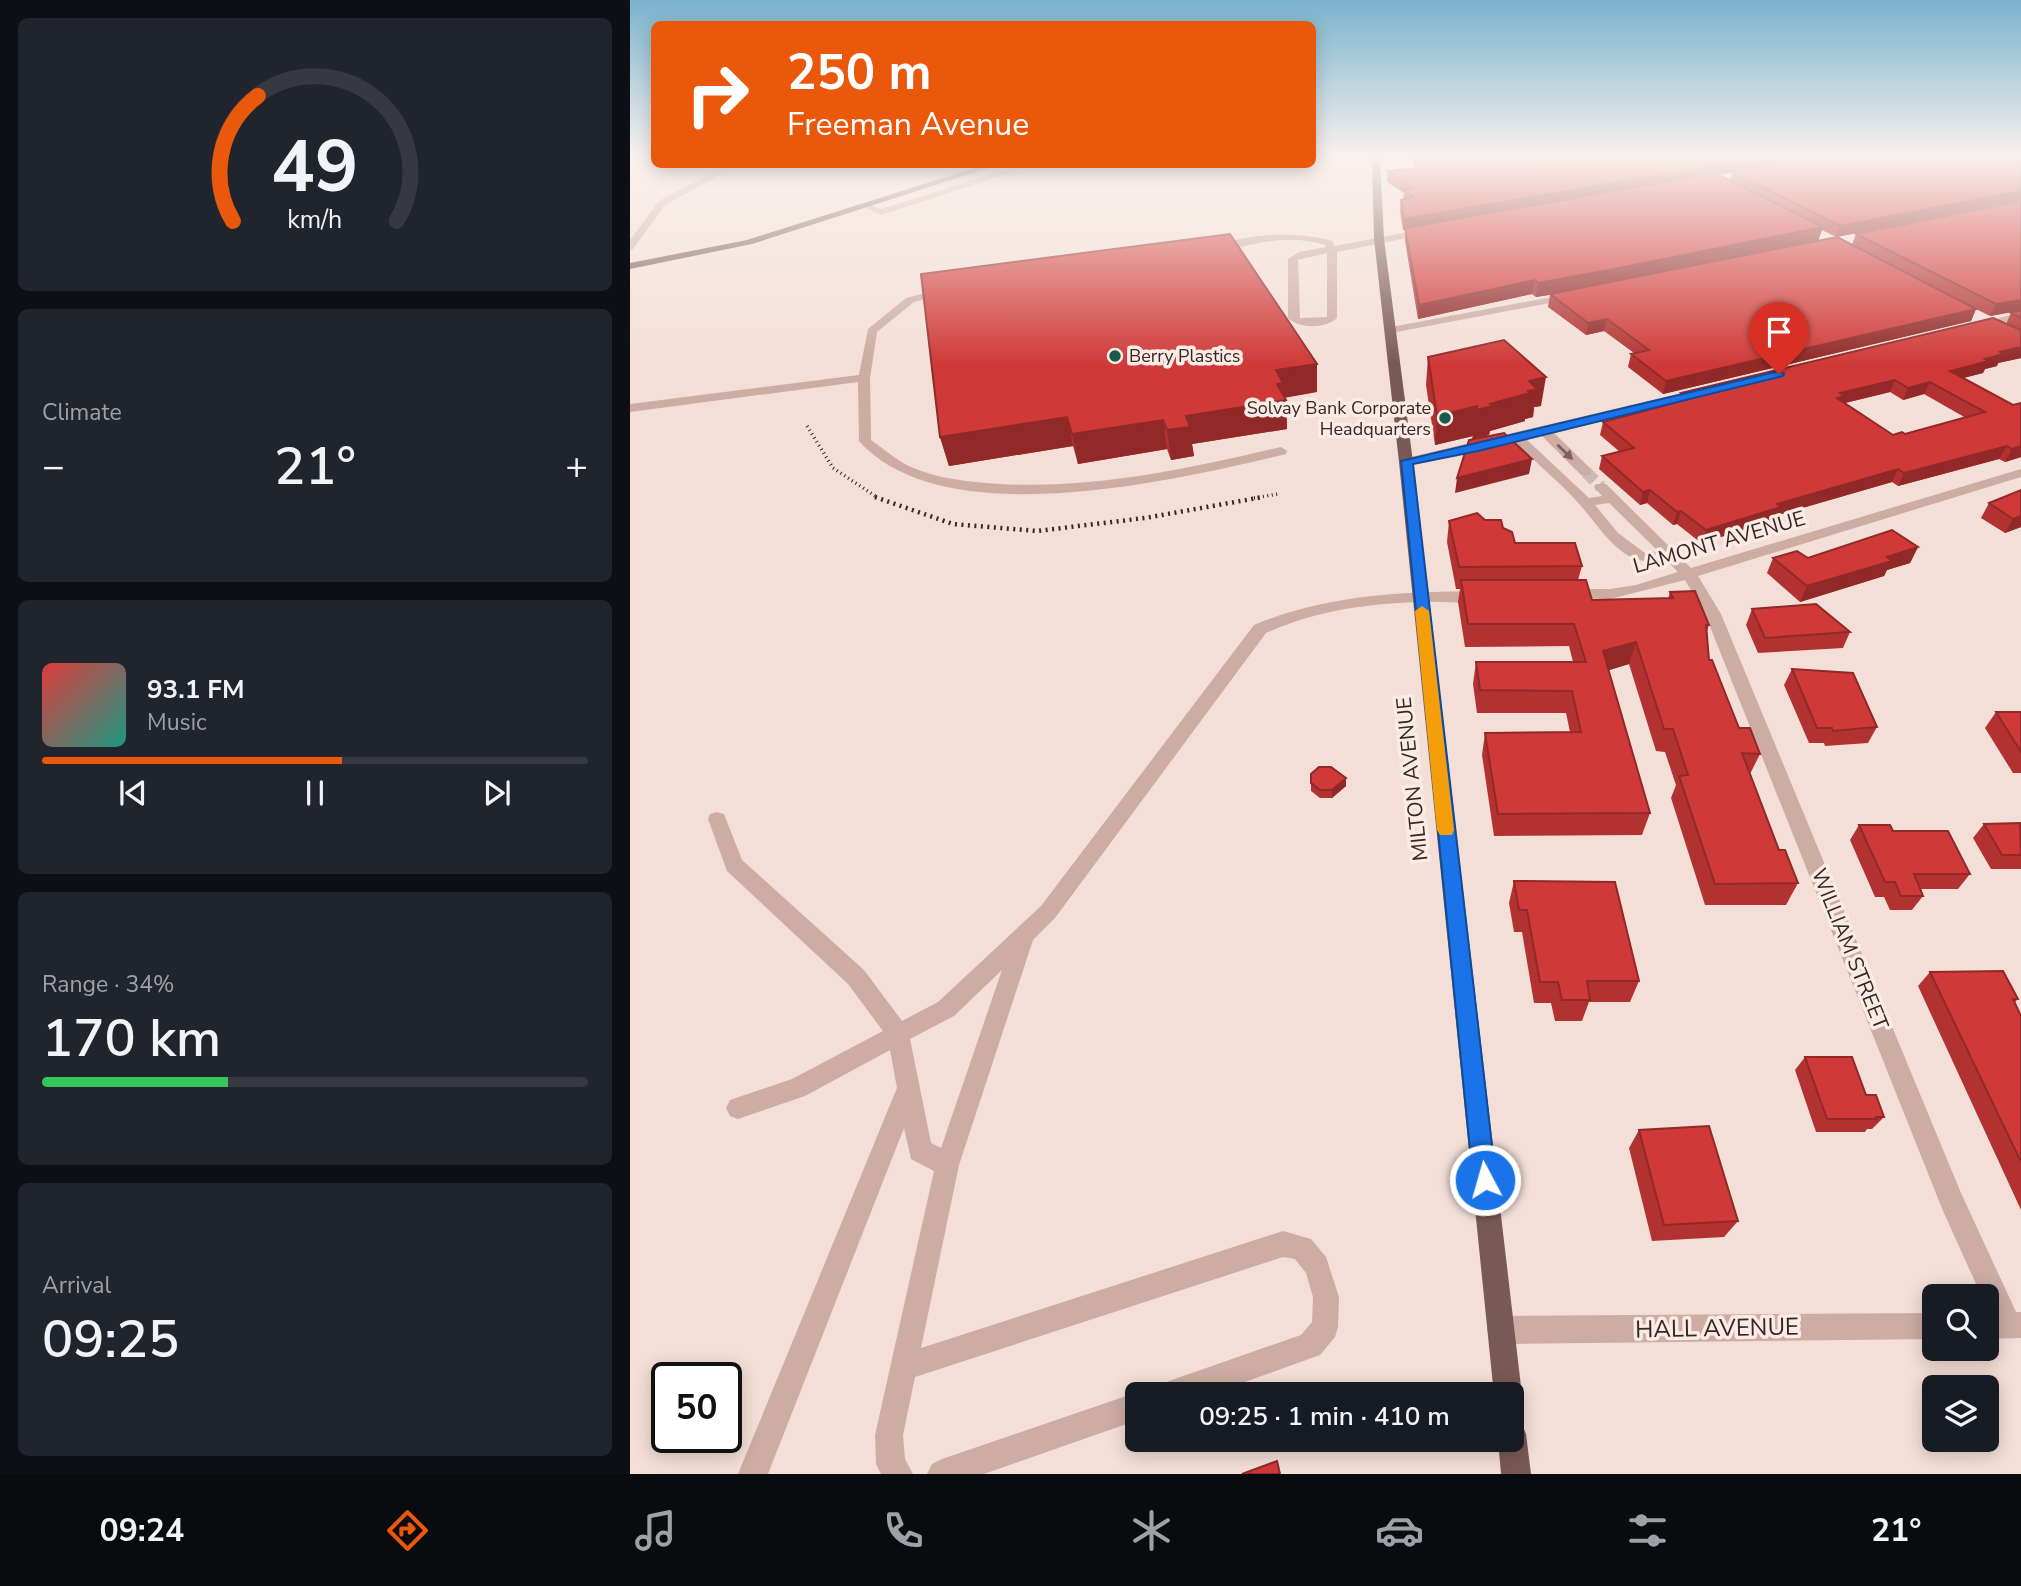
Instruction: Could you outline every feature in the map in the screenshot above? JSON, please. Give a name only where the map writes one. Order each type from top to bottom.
[{"type":"main road","points":[[630,266],[749,242],[798,227]]},
{"type":"main road","name":"MILTON AVENUE","points":[[1379,227],[1507,1382]]},
{"type":"main road","points":[[1514,1452],[1516,1474]]},
{"type":"street","points":[[630,247],[645,227]]},
{"type":"street","points":[[1200,254],[1245,242],[1289,236],[1318,238],[1329,243],[1332,249],[1332,318],[1325,322],[1294,320],[1293,259],[1302,255],[1332,249],[1379,239],[1446,228]]},
{"type":"street","points":[[951,290],[910,300],[872,331],[864,379],[865,442],[907,470],[955,483],[1032,491],[1117,486],[1167,478],[1281,451]]},
{"type":"street","points":[[1391,330],[1580,295]]},
{"type":"street","points":[[1961,329],[1994,326],[2021,315]]},
{"type":"street","points":[[1976,317],[1994,326]]},
{"type":"street","points":[[630,408],[864,379]]},
{"type":"street","points":[[1406,461],[1518,438],[1719,389]]},
{"type":"street","points":[[1544,431],[1586,472]]},
{"type":"street","points":[[1518,438],[1586,503],[1598,522],[1636,555],[1650,558],[1666,553]]},
{"type":"street","name":"LAMONT AVENUE","points":[[1556,594],[1619,592],[1690,575],[2021,473]]},
{"type":"street","name":"WILLIAM STREET","points":[[1586,503],[1606,492],[1690,575],[1713,614],[1952,1202],[2005,1325]]},
{"type":"street","points":[[738,1108],[797,1088],[946,1009],[1048,912],[1260,629],[1286,616],[1343,602],[1502,595]]},
{"type":"street","points":[[717,819],[734,865],[856,977],[898,1034],[920,1150],[947,1165]]},
{"type":"street","points":[[898,1474],[891,1464],[889,1435],[947,1165],[1024,934]]},
{"type":"street","points":[[753,1474],[909,1086]]},
{"type":"street","points":[[904,1367],[1283,1244],[1301,1248],[1317,1266],[1326,1297],[1325,1327],[1310,1345],[1206,1382]]},
{"type":"street","name":"HALL AVENUE","points":[[1501,1331],[1922,1326]]},
{"type":"street","points":[[942,1474],[1125,1411]]},
{"type":"building","points":[[1823,227],[1609,270],[1538,283],[1535,280],[1419,305],[1405,228]]},
{"type":"building","points":[[1892,227],[2021,227],[2021,300],[1996,304],[1856,234]]},
{"type":"building","name":"Berry Plastics","points":[[1230,234],[1317,364],[1276,370],[1283,383],[1277,384],[1286,400],[1186,416],[1190,427],[1167,430],[1163,420],[1072,434],[1067,417],[940,437],[921,274]]},
{"type":"building","points":[[1837,237],[1976,309],[1666,381],[1631,354],[1649,350],[1607,319],[1588,323],[1550,294]]},
{"type":"building","points":[[2021,310],[2021,318],[2011,313]]},
{"type":"building","points":[[1993,318],[2021,330],[2021,347],[1985,359],[1989,361],[1950,371],[2013,405],[2021,403],[2021,446],[2012,449],[2007,446],[1904,473],[1898,469],[1777,504],[1781,507],[1706,530],[1681,511],[1677,512],[1650,490],[1643,492],[1602,456],[1634,448],[1603,422],[1689,399],[1681,393]],"holes":[[[1895,380],[1908,388],[1930,382],[1985,412],[1893,435],[1837,398],[1844,396],[1840,393]]]},
{"type":"building","points":[[1504,340],[1546,377],[1529,381],[1537,389],[1490,404],[1493,406],[1476,410],[1477,406],[1437,416],[1428,357]]},
{"type":"building","points":[[1504,433],[1532,459],[1457,478],[1469,440]]},
{"type":"building","points":[[2021,490],[2021,516],[2013,519],[1989,503]]},
{"type":"building","points":[[1477,513],[1485,520],[1501,520],[1503,528],[1512,532],[1515,543],[1575,543],[1582,566],[1459,567],[1449,521]]},
{"type":"building","points":[[1892,530],[1918,547],[1887,557],[1892,561],[1807,586],[1773,558],[1797,551],[1808,558]]},
{"type":"building","points":[[1461,580],[1586,580],[1592,600],[1673,598],[1670,592],[1695,591],[1709,625],[1706,625],[1709,660],[1712,660],[1739,728],[1750,728],[1760,754],[1742,753],[1779,850],[1785,850],[1798,883],[1715,884],[1679,776],[1688,775],[1673,729],[1664,729],[1636,642],[1603,651],[1650,813],[1498,814],[1485,733],[1581,732],[1572,691],[1480,690],[1476,662],[1586,662],[1574,624],[1468,624]]},
{"type":"building","points":[[1816,604],[1850,632],[1765,638],[1752,609]]},
{"type":"building","points":[[1792,669],[1853,673],[1877,727],[1833,731],[1832,728],[1817,728]]},
{"type":"building","points":[[1996,712],[2021,712],[2021,752]]},
{"type":"building","points":[[1319,767],[1331,767],[1346,778],[1332,790],[1320,790],[1311,783],[1311,774]]},
{"type":"building","points":[[2020,823],[2021,855],[2002,855],[1984,824]]},
{"type":"building","points":[[1859,825],[1890,825],[1893,831],[1948,831],[1970,874],[1914,874],[1923,896],[1901,896],[1895,882],[1885,882]]},
{"type":"building","points":[[1514,881],[1615,882],[1639,981],[1587,981],[1590,1000],[1562,1000],[1558,982],[1540,982],[1527,910],[1519,910]]},
{"type":"building","points":[[2003,971],[2018,999],[2013,999],[2021,1016],[2021,1162],[1930,972]]},
{"type":"building","points":[[1805,1057],[1852,1057],[1866,1095],[1876,1095],[1884,1117],[1827,1119]]},
{"type":"building","points":[[1709,1126],[1738,1221],[1664,1225],[1639,1130]]},
{"type":"building","points":[[1277,1461],[1280,1474],[1242,1474]]},
{"type":"tunnel","points":[[1586,472],[1601,487]]},
{"type":"railway","points":[[807,426],[833,468],[878,498]]},
{"type":"railway","points":[[1254,498],[1278,494]]},
{"type":"railway","points":[[875,497],[953,524],[1037,531],[1145,518],[1263,497]]},
{"type":"slow traffic","points":[[1422,611],[1446,830]]},
{"type":"place","name":"Berry Plastics","points":[[1115,356]]},
{"type":"place","name":"Solvay Bank Corporate Headquarters","points":[[1445,418]]},
{"type":"route","points":[[1485,1180],[1406,461],[1478,447],[1779,374]]}]
